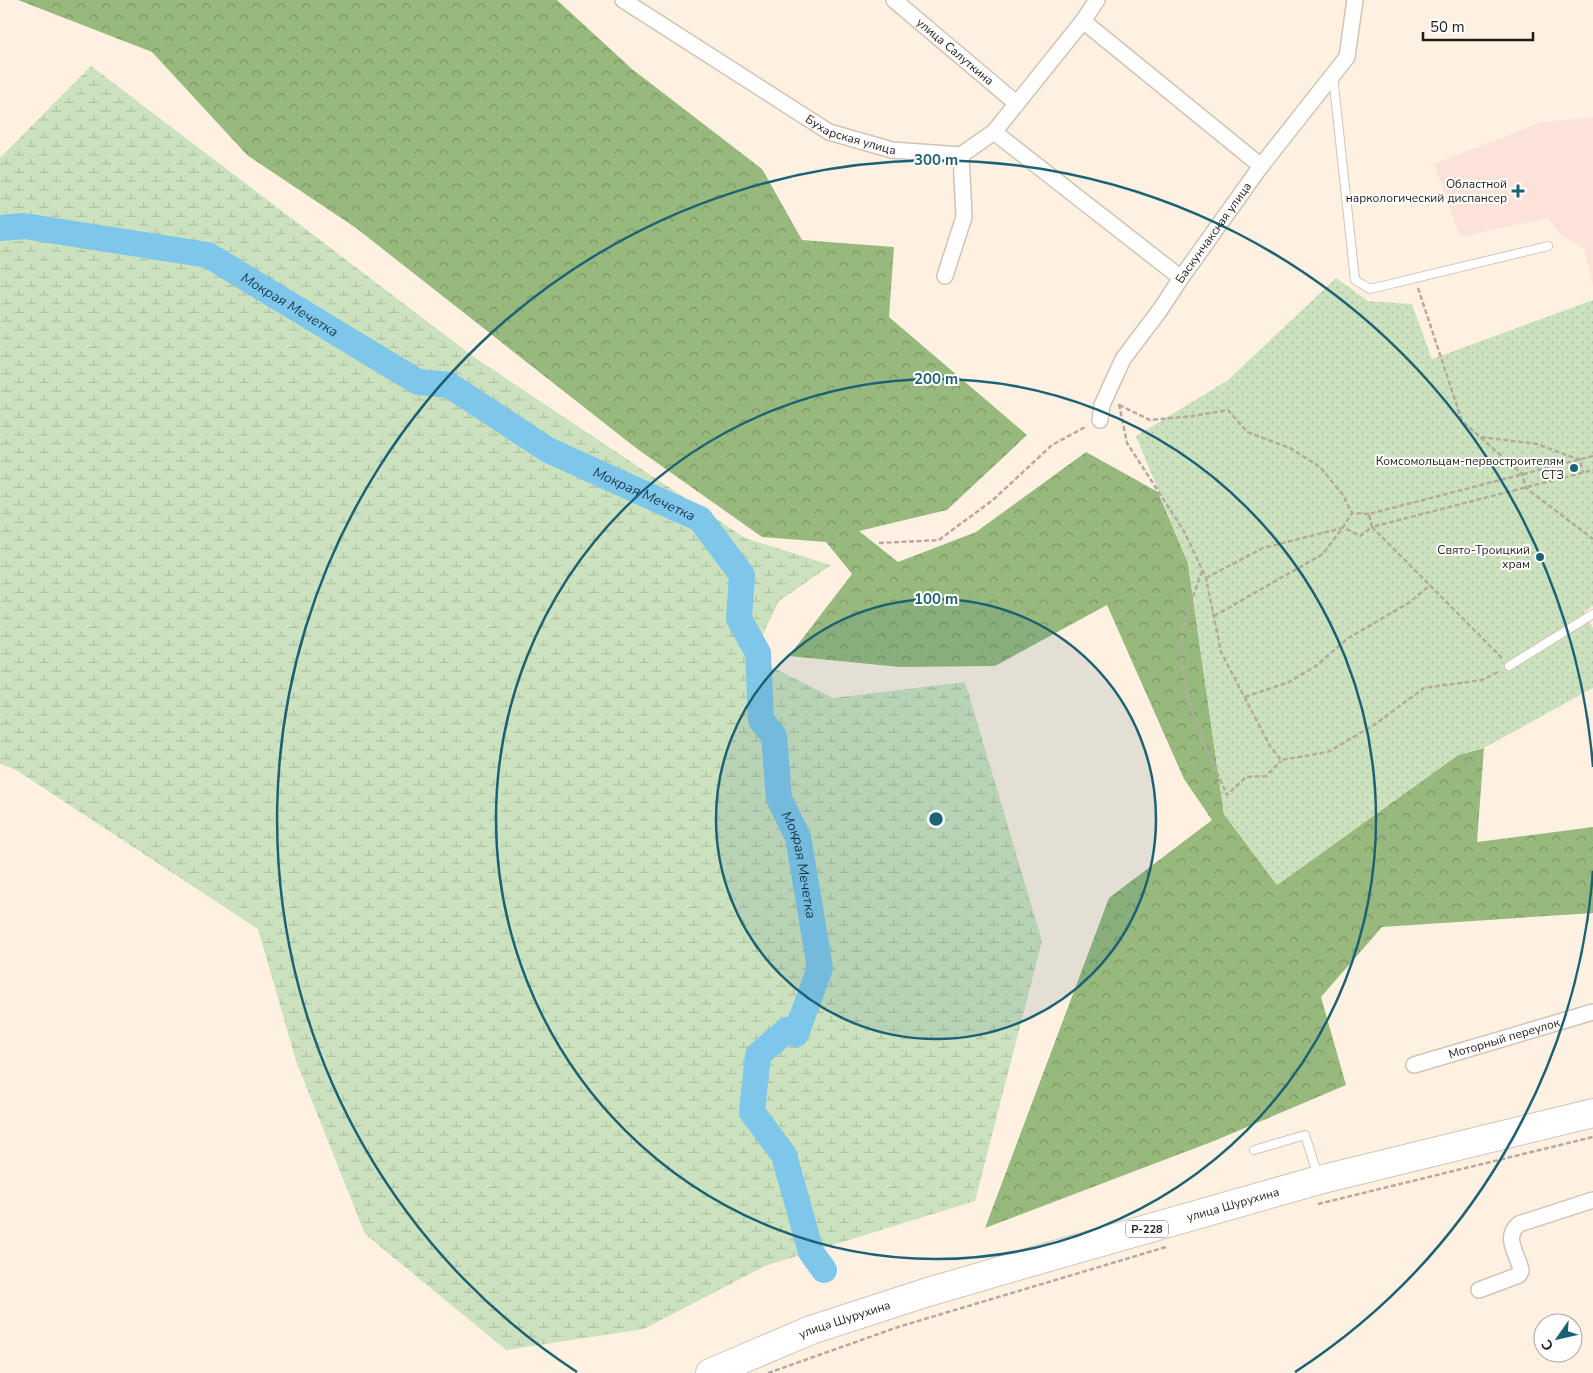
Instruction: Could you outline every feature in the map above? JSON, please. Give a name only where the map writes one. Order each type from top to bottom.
[{"type":"highway","name":"улица Шурухина","points":[[710,1373],[811,1330],[928,1292],[1316,1193],[1593,1113]]},
{"type":"street","name":"Бухарская улица","points":[[622,0],[829,132],[892,150],[961,155]]},
{"type":"street","name":"улица Салуткина","points":[[894,0],[1016,103]]},
{"type":"street","points":[[945,276],[964,217],[961,155],[994,132],[1097,0]]},
{"type":"street","name":"Баскунчакская улица","points":[[1100,420],[1102,405],[1123,359],[1160,310],[1261,166],[1347,56],[1355,0]]},
{"type":"street","points":[[1083,20],[1261,166]]},
{"type":"street","points":[[994,132],[1181,278]]},
{"type":"street","name":"Моторный переулок","points":[[1414,1065],[1593,1012]]},
{"type":"street","points":[[1479,1290],[1519,1275],[1522,1272],[1510,1240],[1511,1233],[1519,1224],[1593,1200]]},
{"type":"lane","points":[[1333,76],[1356,280],[1370,289],[1548,246]]},
{"type":"lane","points":[[1509,666],[1593,614]]},
{"type":"lane","points":[[1254,1150],[1305,1135],[1316,1193]]},
{"type":"path","points":[[1414,278],[1462,421],[1522,474],[1526,488],[1593,539]]},
{"type":"path","points":[[1112,381],[1127,443],[1184,531],[1206,578],[1221,652],[1270,746],[1281,760]]},
{"type":"path","points":[[1119,405],[1150,420],[1193,416],[1228,410],[1247,432],[1290,448],[1320,467],[1344,495],[1352,514]]},
{"type":"path","points":[[879,543],[939,540],[994,499],[1052,445],[1100,420]]},
{"type":"path","points":[[1479,437],[1537,444],[1580,460]]},
{"type":"path","points":[[1352,514],[1368,514],[1593,456]]},
{"type":"path","points":[[1580,460],[1583,473]]},
{"type":"path","points":[[1206,578],[1263,548],[1343,527],[1360,536],[1372,527],[1593,470]]},
{"type":"path","points":[[1214,616],[1323,554],[1352,514]]},
{"type":"path","points":[[1202,570],[1184,627],[1182,668],[1195,722],[1227,795],[1246,777],[1266,776],[1281,760],[1328,752],[1374,724],[1424,688],[1482,680],[1509,666],[1372,527],[1368,514]]},
{"type":"path","points":[[1245,697],[1289,682],[1310,670],[1347,638],[1410,602],[1430,585]]},
{"type":"path","points":[[1316,1193],[1593,1137]]},
{"type":"path","points":[[767,1373],[898,1327],[1171,1246]]},
{"type":"shaded area","name":"Областной наркологический диспансер","points":[[1593,117],[1593,285],[1584,249],[1560,234],[1548,218],[1460,237],[1434,164],[1542,122]]},
{"type":"green space","points":[[18,0],[557,0],[632,69],[762,169],[802,240],[894,247],[889,317],[1027,435],[947,510],[859,531],[898,562],[976,532],[1086,452],[1158,492],[1188,563],[1224,814],[1277,885],[1458,755],[1484,748],[1477,842],[1593,827],[1593,913],[1382,927],[1321,997],[1346,1085],[1214,1141],[985,1228],[1109,898],[1212,820],[1184,779],[1107,605],[995,666],[900,667],[789,656],[852,574],[826,542],[762,537],[636,448],[356,228],[247,155],[152,52]]},
{"type":"green space","points":[[91,66],[474,357],[745,538],[831,565],[779,601],[752,657],[833,698],[965,682],[1042,941],[975,1201],[765,1266],[644,1329],[506,1350],[365,1234],[296,1061],[258,929],[16,770],[0,764],[0,158]]},
{"type":"green space","points":[[1336,278],[1368,301],[1412,304],[1432,359],[1593,300],[1593,606],[1584,612],[1593,628],[1593,688],[1484,748],[1458,755],[1277,885],[1224,814],[1188,563],[1136,436],[1228,380]]},
{"type":"waterway","name":"Мокрая Мечетка","points":[[0,228],[24,226],[208,255],[418,382],[449,385],[548,450],[700,519],[742,575],[739,619],[758,653],[761,720],[774,736],[779,799],[798,837],[820,968],[796,1034],[787,1030],[758,1055],[752,1112],[784,1155],[811,1252],[824,1270]]},
{"type":"place","name":"Областной наркологический диспансер","points":[[1518,191]]},
{"type":"place","name":"Комсомольцам-первостроителям СТЗ","points":[[1574,468]]},
{"type":"place","name":"Свято-Троицкий храм","points":[[1540,557]]}]
